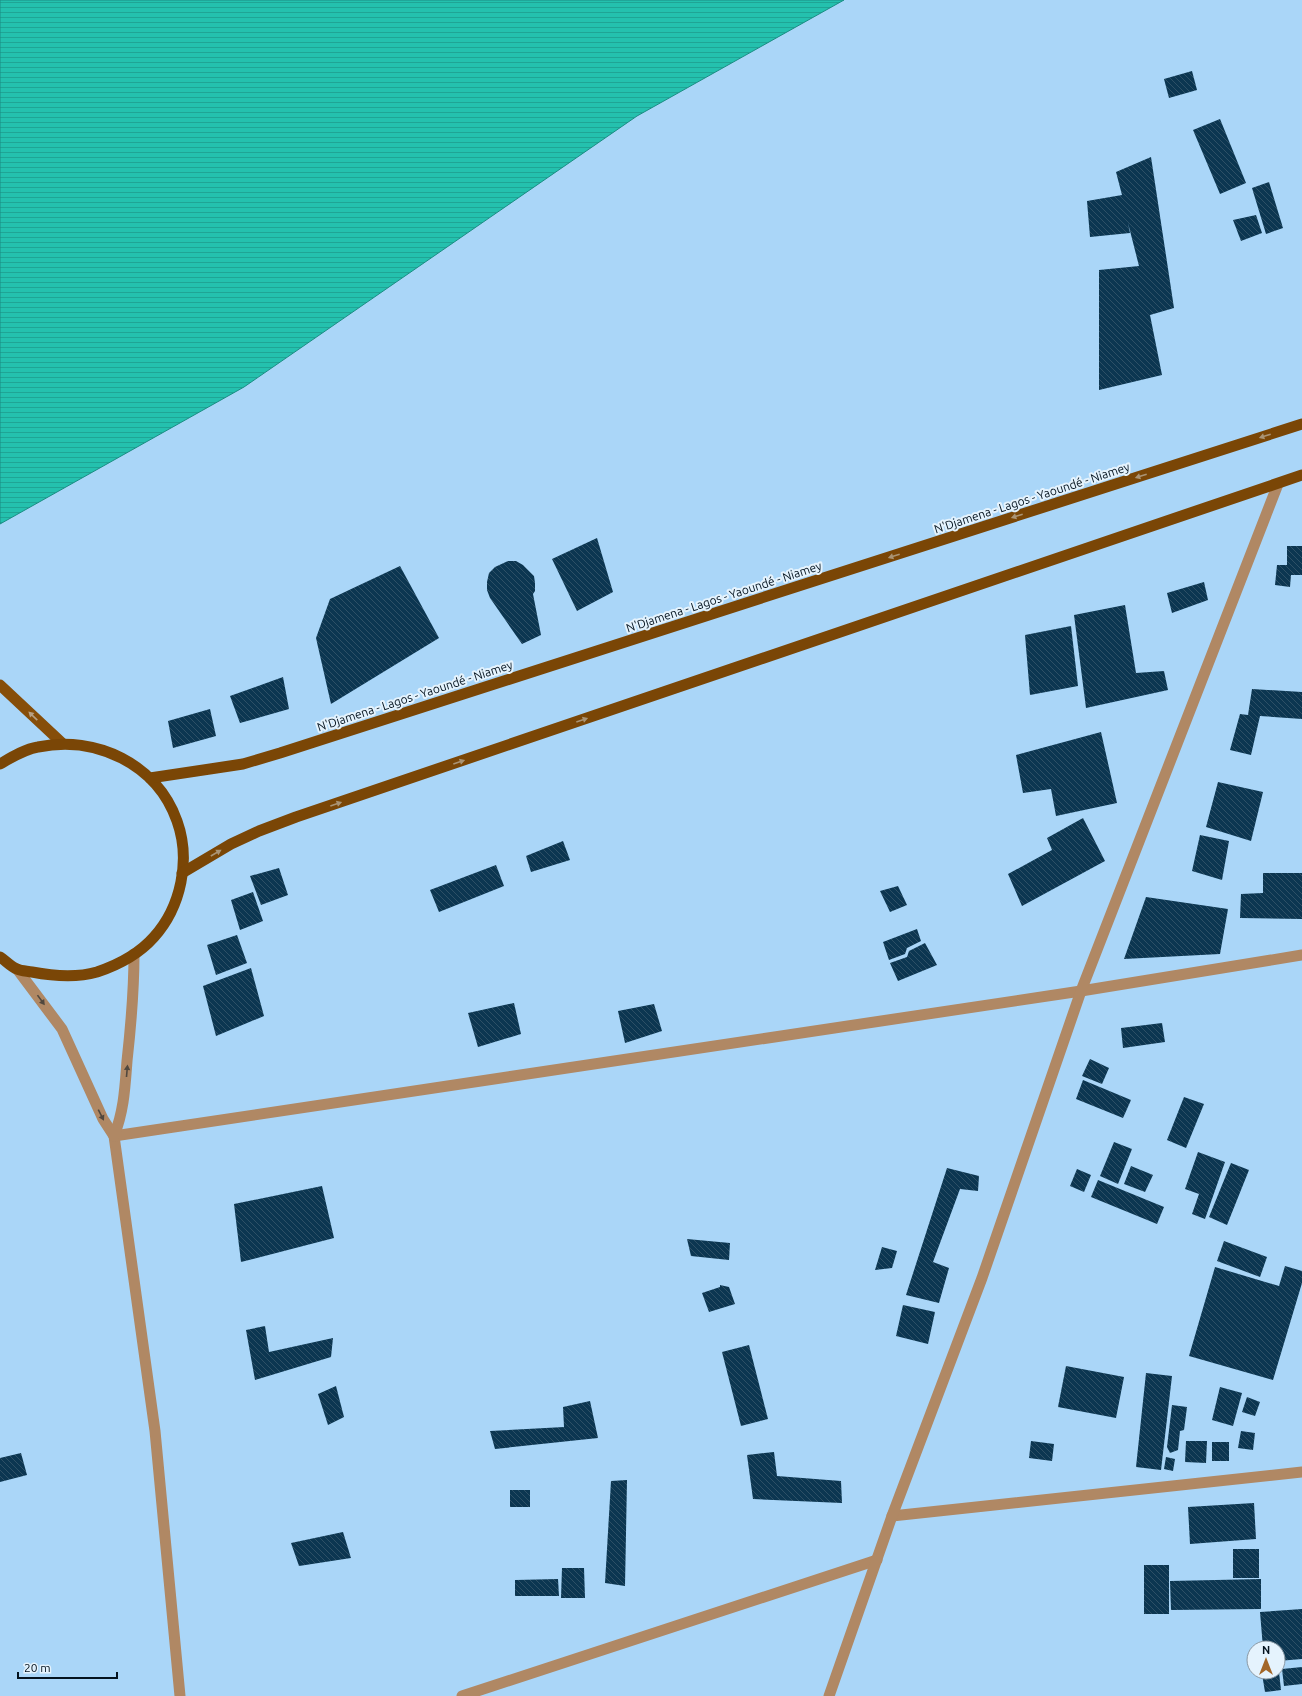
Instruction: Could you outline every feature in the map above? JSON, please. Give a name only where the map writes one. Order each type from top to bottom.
[{"type":"highway","name":"N'Djamena - Lagos - Yaoundé - Niamey","points":[[150,778],[243,764],[280,753],[1302,424]]},
{"type":"highway","points":[[182,873],[231,844],[259,831],[296,817],[1302,475]]},
{"type":"highway","points":[[0,764],[15,755],[37,747],[62,743],[86,744],[109,751],[131,763],[150,778],[166,798],[177,821],[182,846],[182,873],[178,896],[167,918],[153,938],[134,954],[114,966],[91,974],[67,976],[43,974],[17,969],[0,956]]},
{"type":"main road","points":[[0,685],[62,743]]},
{"type":"street","points":[[829,1696],[892,1516],[982,1278],[1081,991],[1278,484]]},
{"type":"street","points":[[114,1136],[120,1119],[124,1099],[132,1024],[134,954]]},
{"type":"street","points":[[114,1136],[1081,991],[1302,955]]},
{"type":"street","points":[[17,969],[62,1030],[93,1100],[114,1136],[155,1431],[180,1696]]},
{"type":"street","points":[[892,1516],[1302,1472]]},
{"type":"street","points":[[462,1696],[877,1560]]},
{"type":"shaded area","points":[[0,0],[844,0],[637,116],[244,387],[0,524]]},
{"type":"building","points":[[1192,71],[1197,90],[1169,98],[1164,79]]},
{"type":"building","points":[[1220,119],[1246,183],[1220,194],[1193,130]]},
{"type":"building","points":[[1151,157],[1174,308],[1150,315],[1162,375],[1099,390],[1099,270],[1139,266],[1128,223],[1130,233],[1090,237],[1087,201],[1122,195],[1116,172]]},
{"type":"building","points":[[1269,182],[1283,228],[1266,234],[1252,188]]},
{"type":"building","points":[[1256,215],[1262,233],[1241,241],[1233,220]]},
{"type":"building","points":[[597,538],[613,592],[577,611],[552,559]]},
{"type":"building","points":[[1287,546],[1302,546],[1302,575],[1291,575],[1290,587],[1275,585],[1277,565],[1287,565]]},
{"type":"building","points":[[508,561],[516,561],[523,565],[534,576],[535,591],[533,594],[541,635],[522,644],[490,598],[487,590],[489,573],[495,567]]},
{"type":"building","points":[[400,566],[439,638],[331,704],[316,638],[330,599]]},
{"type":"building","points":[[1204,582],[1208,600],[1172,613],[1167,593]]},
{"type":"building","points":[[1125,605],[1136,673],[1164,671],[1168,690],[1086,708],[1074,615]]},
{"type":"building","points":[[1071,626],[1078,686],[1030,695],[1025,635]]},
{"type":"building","points":[[283,677],[289,709],[240,723],[230,696]]},
{"type":"building","points":[[1252,689],[1302,692],[1302,719],[1260,716],[1251,755],[1230,750],[1240,714],[1248,715]]},
{"type":"building","points":[[210,709],[216,736],[173,748],[168,721]]},
{"type":"building","points":[[1101,732],[1117,803],[1056,816],[1051,789],[1023,793],[1016,755]]},
{"type":"building","points":[[1218,782],[1263,792],[1251,841],[1206,827]]},
{"type":"building","points":[[1083,818],[1105,861],[1022,906],[1008,874],[1052,850],[1047,838]]},
{"type":"building","points":[[1200,835],[1229,841],[1222,880],[1192,871]]},
{"type":"building","points":[[563,841],[570,860],[531,872],[526,856]]},
{"type":"building","points":[[496,865],[504,886],[439,912],[430,890]]},
{"type":"building","points":[[279,868],[288,895],[261,905],[250,876]]},
{"type":"building","points":[[1263,873],[1302,873],[1302,919],[1240,918],[1241,894],[1263,893]]},
{"type":"building","points":[[898,886],[907,905],[890,912],[880,891]]},
{"type":"building","points":[[253,892],[263,921],[240,930],[231,900]]},
{"type":"building","points":[[1146,897],[1228,909],[1220,954],[1124,959]]},
{"type":"building","points":[[917,929],[921,941],[907,948],[905,954],[889,960],[883,942]]},
{"type":"building","points":[[237,935],[247,963],[216,975],[207,945]]},
{"type":"building","points":[[925,943],[937,965],[898,981],[890,963],[907,957],[909,951]]},
{"type":"building","points":[[251,968],[264,1016],[216,1036],[203,986]]},
{"type":"building","points":[[514,1003],[521,1034],[478,1047],[468,1013]]},
{"type":"building","points":[[654,1004],[662,1031],[625,1043],[618,1011]]},
{"type":"building","points":[[1162,1023],[1165,1042],[1123,1048],[1121,1028]]},
{"type":"building","points":[[1090,1059],[1109,1068],[1102,1084],[1082,1076]]},
{"type":"building","points":[[1083,1080],[1131,1100],[1123,1118],[1076,1099]]},
{"type":"building","points":[[1184,1097],[1204,1104],[1186,1148],[1167,1140]]},
{"type":"building","points":[[1114,1142],[1132,1149],[1118,1184],[1100,1176]]},
{"type":"building","points":[[1198,1152],[1225,1162],[1205,1219],[1192,1214],[1199,1194],[1185,1189]]},
{"type":"building","points":[[1231,1163],[1249,1170],[1227,1225],[1209,1217]]},
{"type":"building","points":[[1131,1166],[1153,1175],[1145,1192],[1124,1184]]},
{"type":"building","points":[[947,1168],[979,1176],[978,1191],[960,1189],[933,1262],[949,1268],[939,1303],[906,1295]]},
{"type":"building","points":[[1077,1169],[1091,1175],[1084,1192],[1070,1186]]},
{"type":"building","points":[[1098,1180],[1164,1207],[1157,1224],[1091,1197]]},
{"type":"building","points":[[322,1186],[334,1238],[241,1262],[234,1204]]},
{"type":"building","points":[[687,1239],[730,1243],[729,1260],[691,1256]]},
{"type":"building","points":[[1224,1241],[1267,1257],[1260,1277],[1217,1261]]},
{"type":"building","points":[[882,1247],[897,1251],[892,1268],[875,1270]]},
{"type":"building","points":[[1285,1266],[1302,1271],[1302,1283],[1273,1380],[1189,1356],[1215,1267],[1279,1286]]},
{"type":"building","points":[[720,1285],[729,1287],[735,1304],[709,1312],[702,1293],[720,1287]]},
{"type":"building","points":[[903,1305],[935,1312],[928,1344],[896,1336]]},
{"type":"building","points":[[265,1326],[269,1352],[333,1338],[331,1357],[255,1380],[246,1330]]},
{"type":"building","points":[[749,1345],[768,1419],[741,1426],[722,1352]]},
{"type":"building","points":[[1066,1366],[1124,1377],[1116,1418],[1058,1407]]},
{"type":"building","points":[[1146,1373],[1172,1376],[1161,1470],[1136,1467]]},
{"type":"building","points":[[336,1386],[344,1417],[328,1425],[318,1394]]},
{"type":"building","points":[[1220,1387],[1242,1393],[1233,1426],[1212,1420]]},
{"type":"building","points":[[1247,1397],[1260,1402],[1255,1416],[1242,1412]]},
{"type":"building","points":[[590,1401],[598,1438],[495,1449],[490,1431],[564,1427],[563,1407]]},
{"type":"building","points":[[1172,1405],[1187,1407],[1184,1430],[1180,1431],[1178,1450],[1170,1453],[1167,1447]]},
{"type":"building","points":[[1241,1431],[1255,1433],[1253,1450],[1238,1448]]},
{"type":"building","points":[[1031,1441],[1054,1444],[1052,1461],[1029,1458]]},
{"type":"building","points":[[1186,1441],[1207,1441],[1206,1463],[1185,1462]]},
{"type":"building","points":[[1212,1442],[1229,1442],[1229,1461],[1212,1461]]},
{"type":"building","points":[[774,1452],[777,1476],[841,1481],[842,1503],[753,1499],[747,1455]]},
{"type":"building","points":[[21,1453],[27,1475],[0,1482],[0,1458]]},
{"type":"building","points":[[1166,1457],[1175,1459],[1173,1471],[1164,1469]]},
{"type":"building","points":[[627,1480],[625,1586],[605,1583],[611,1481]]},
{"type":"building","points":[[510,1490],[530,1490],[530,1507],[510,1507]]},
{"type":"building","points":[[1254,1503],[1256,1539],[1190,1544],[1188,1507]]},
{"type":"building","points":[[343,1532],[351,1558],[299,1566],[291,1543]]},
{"type":"building","points":[[1233,1549],[1259,1549],[1259,1578],[1233,1578]]},
{"type":"building","points":[[1144,1565],[1169,1565],[1169,1614],[1144,1614]]},
{"type":"building","points":[[562,1568],[584,1568],[585,1598],[561,1598]]},
{"type":"building","points":[[558,1579],[559,1596],[515,1596],[515,1580]]},
{"type":"building","points":[[1261,1579],[1261,1609],[1171,1610],[1170,1581]]},
{"type":"building","points":[[1302,1609],[1302,1659],[1286,1660],[1286,1640],[1262,1640],[1260,1612]]},
{"type":"building","points":[[1302,1667],[1302,1684],[1284,1686],[1283,1680],[1286,1680],[1286,1669]]},
{"type":"building","points":[[1263,1680],[1280,1680],[1281,1690],[1265,1692]]}]
